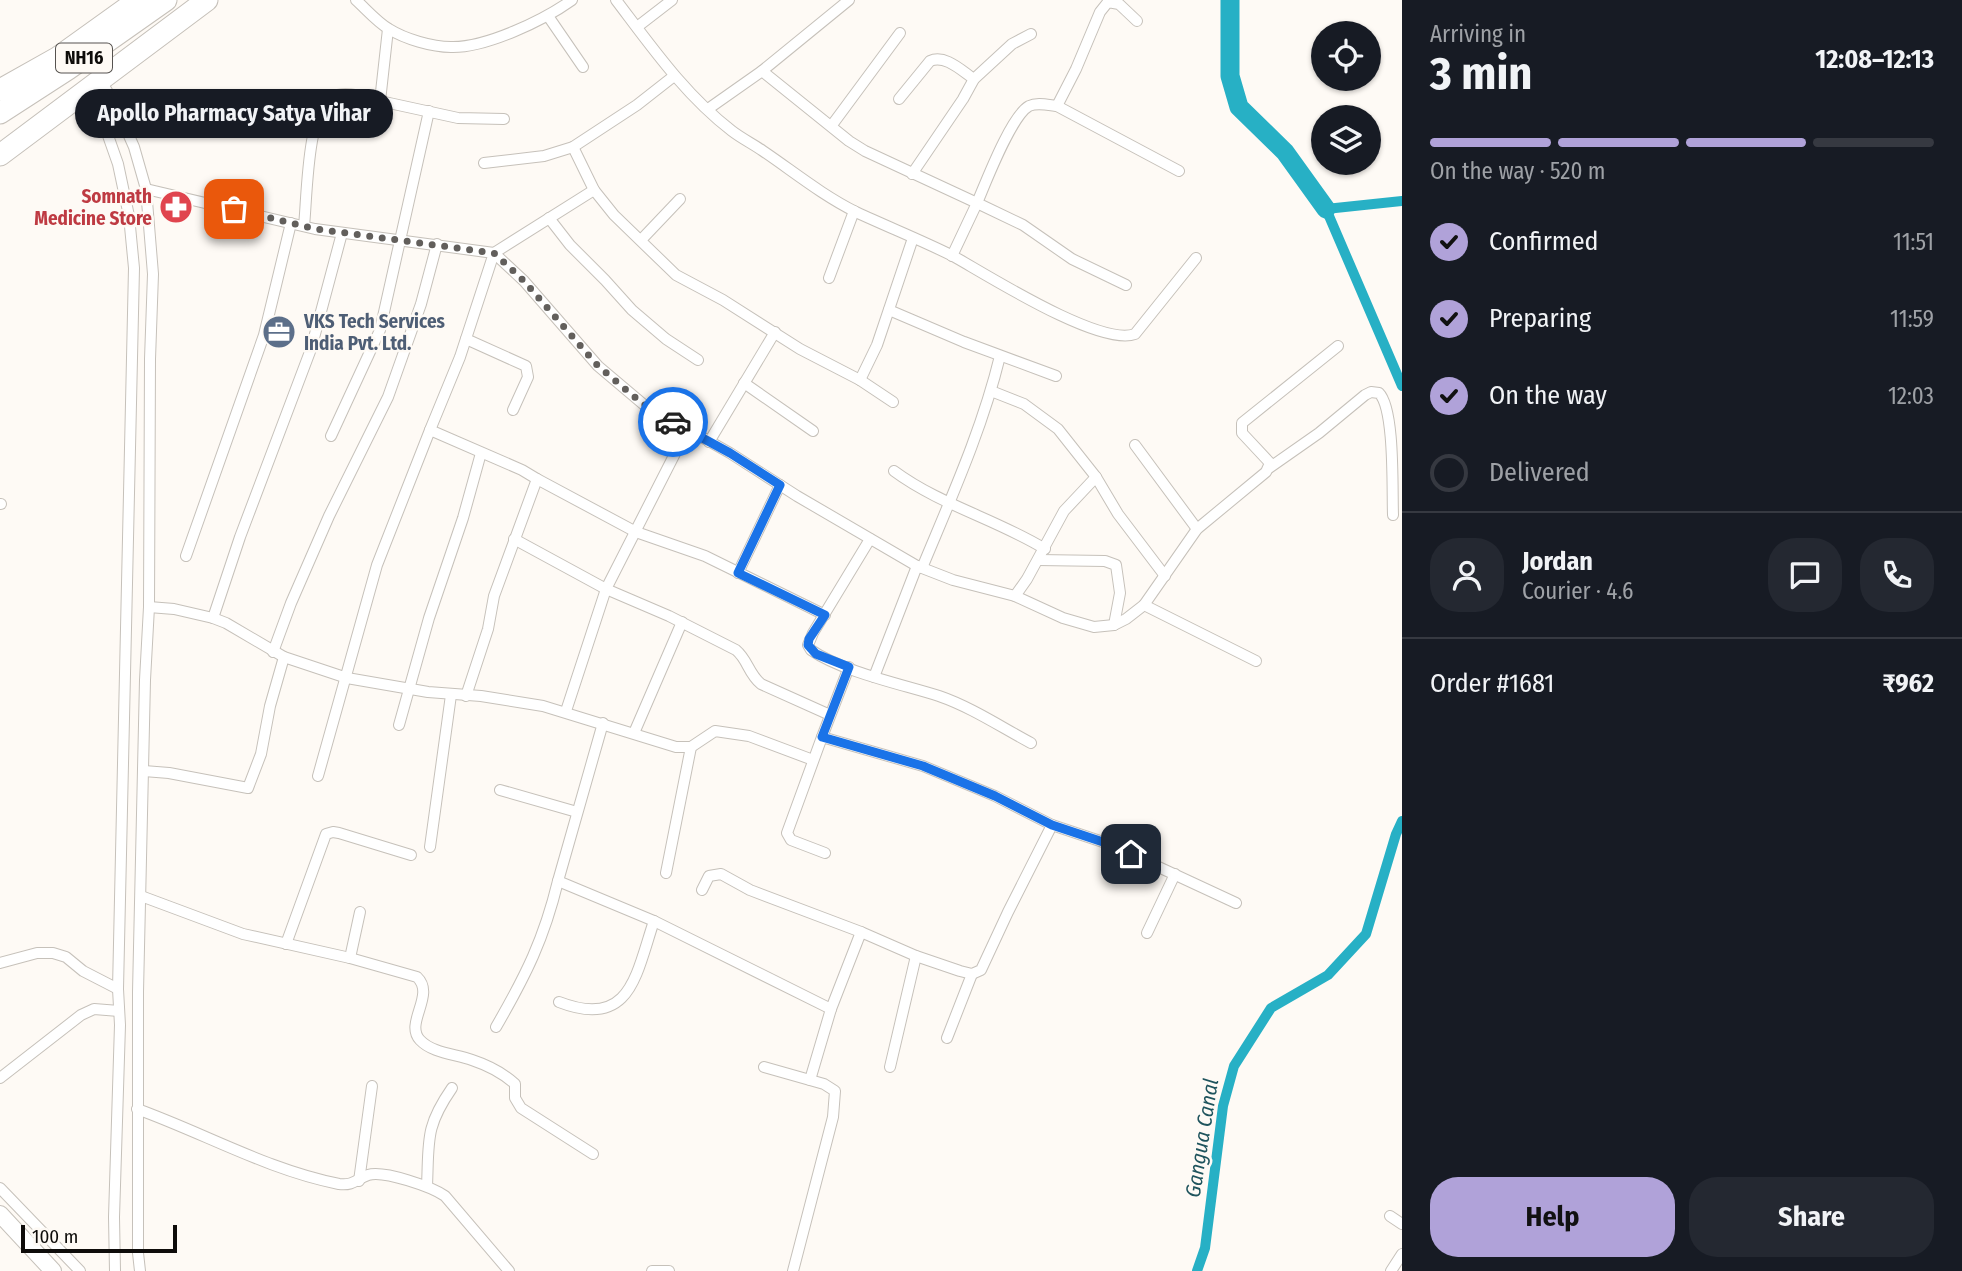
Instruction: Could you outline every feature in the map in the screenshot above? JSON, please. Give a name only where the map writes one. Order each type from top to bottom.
[{"type":"highway","points":[[0,90],[57,58],[138,0]]},
{"type":"highway","name":"NH16","points":[[0,113],[166,0]]},
{"type":"highway","name":"NH16","points":[[0,155],[207,0]]},
{"type":"street","points":[[356,0],[388,29],[420,41],[454,48],[507,35],[548,16],[555,5],[572,0]]},
{"type":"street","points":[[616,0],[674,76],[731,130],[817,190],[854,211],[952,256],[1023,298],[1055,313],[1129,337],[1140,331],[1196,258]]},
{"type":"street","points":[[636,27],[672,0]]},
{"type":"street","points":[[708,109],[762,71],[849,0]]},
{"type":"street","points":[[1056,106],[1076,69],[1100,12],[1108,2],[1119,4],[1137,21]]},
{"type":"street","points":[[548,16],[583,67]]},
{"type":"street","points":[[380,101],[388,29]]},
{"type":"street","points":[[832,125],[900,33]]},
{"type":"street","points":[[912,174],[964,99],[974,79],[1012,44],[1031,34]]},
{"type":"street","points":[[900,99],[935,58],[974,79]]},
{"type":"street","points":[[762,71],[865,151],[1023,225],[1072,259],[1126,285]]},
{"type":"street","points":[[484,163],[544,156],[573,148],[637,105],[674,76]]},
{"type":"street","points":[[94,86],[115,104],[134,147],[146,188],[153,274],[149,607],[145,680],[137,1109],[140,1271]]},
{"type":"street","points":[[94,86],[118,164],[130,216],[134,268],[114,1156],[115,1271]]},
{"type":"street","points":[[304,226],[313,134],[321,108],[335,95],[348,94],[458,118],[504,119]]},
{"type":"street","points":[[952,256],[1012,127],[1021,113],[1035,104],[1056,106],[1179,171]]},
{"type":"street","points":[[331,436],[375,344],[429,111]]},
{"type":"street","points":[[573,148],[594,190],[614,215],[676,275],[894,402]]},
{"type":"street","points":[[146,188],[304,226],[494,253],[524,281],[598,366],[643,404],[920,567],[953,580],[1015,596],[1063,618],[1094,627],[1114,625],[1126,620],[1144,605],[1197,529],[1263,476],[1269,468],[1371,392],[1379,393],[1386,405],[1390,429],[1394,515]]},
{"type":"street","points":[[318,776],[377,565],[466,339],[494,253],[594,190]]},
{"type":"street","points":[[641,240],[680,199]]},
{"type":"street","points":[[829,278],[854,211]]},
{"type":"street","points":[[549,218],[569,245],[605,279],[632,310],[666,339],[698,360]]},
{"type":"street","points":[[186,556],[264,335],[291,223]]},
{"type":"street","points":[[212,618],[311,349],[342,233]]},
{"type":"street","points":[[860,380],[877,345],[913,238]]},
{"type":"street","points":[[144,771],[248,788],[261,754],[291,603],[329,516],[388,397],[421,304],[437,244]]},
{"type":"street","points":[[889,310],[1056,376]]},
{"type":"street","points":[[709,442],[775,332]]},
{"type":"street","points":[[466,339],[521,363],[528,369],[528,377],[513,410]]},
{"type":"street","points":[[1269,468],[1270,463],[1266,457],[1242,433],[1242,423],[1338,346]]},
{"type":"street","points":[[874,677],[973,446],[1000,356]]},
{"type":"street","points":[[744,383],[813,431]]},
{"type":"street","points":[[991,391],[1024,404],[1058,429],[1096,477],[1118,514],[1165,576]]},
{"type":"street","points":[[430,430],[537,479],[636,532],[705,556],[825,615]]},
{"type":"street","points":[[566,711],[606,589],[687,430]]},
{"type":"street","points":[[1135,445],[1197,529]]},
{"type":"street","points":[[399,725],[481,453]]},
{"type":"street","points":[[894,471],[949,504],[1045,549]]},
{"type":"street","points":[[1015,596],[1045,549],[1064,511],[1096,477]]},
{"type":"street","points":[[466,696],[488,629],[494,596],[537,479]]},
{"type":"street","points":[[738,573],[780,485]]},
{"type":"street","points":[[514,539],[606,589],[682,622],[736,650],[742,655],[748,670],[761,684],[830,715]]},
{"type":"street","points":[[870,539],[809,639],[808,645],[816,654],[874,677],[942,697],[1031,743]]},
{"type":"street","points":[[1038,560],[1105,561],[1116,565],[1120,593],[1114,625]]},
{"type":"street","points":[[1144,605],[1256,661]]},
{"type":"street","points":[[149,607],[174,609],[226,623],[279,654],[347,678],[409,689],[543,706],[676,747],[691,747],[715,730],[724,731],[748,736],[813,760]]},
{"type":"street","points":[[634,733],[682,622]]},
{"type":"street","points":[[825,853],[791,840],[787,835],[849,667]]},
{"type":"street","points":[[430,847],[451,695]]},
{"type":"street","points":[[496,1027],[531,964],[543,936],[603,723]]},
{"type":"street","points":[[822,737],[923,766],[995,796],[1052,825],[1109,844],[1236,903]]},
{"type":"street","points":[[666,873],[691,747]]},
{"type":"street","points":[[500,790],[577,812]]},
{"type":"street","points":[[702,890],[709,876],[721,874],[750,891],[861,932],[916,956],[972,974],[985,966],[1008,912],[1052,825]]},
{"type":"street","points":[[286,944],[326,834],[339,833],[411,855]]},
{"type":"street","points":[[1147,933],[1175,874]]},
{"type":"street","points":[[558,881],[654,921],[831,1009]]},
{"type":"street","points":[[141,897],[243,934],[350,958],[418,977],[424,989],[416,1034],[422,1041],[445,1052],[476,1061],[510,1079],[515,1084],[515,1098],[521,1108],[593,1154]]},
{"type":"street","points":[[350,958],[360,912]]},
{"type":"street","points":[[559,1002],[590,1010],[604,1009],[624,998],[636,974],[654,921]]},
{"type":"street","points":[[810,1080],[831,1009],[861,932]]},
{"type":"street","points":[[0,963],[45,952],[58,954],[118,989]]},
{"type":"street","points":[[120,955],[139,957]]},
{"type":"street","points":[[890,1067],[916,956]]},
{"type":"street","points":[[947,1038],[972,974]]},
{"type":"street","points":[[0,1078],[81,1014],[94,1009],[119,1011]]},
{"type":"street","points":[[764,1067],[831,1087],[835,1091],[836,1102],[793,1271]]},
{"type":"street","points":[[359,1181],[372,1086]]},
{"type":"street","points":[[427,1186],[429,1129],[437,1110],[452,1087]]},
{"type":"street","points":[[137,1109],[274,1165],[337,1183],[352,1184],[368,1175],[384,1175],[427,1186],[445,1196],[509,1271]]},
{"type":"street","points":[[0,1188],[80,1271]]},
{"type":"street","points":[[0,1214],[52,1271]]},
{"type":"street","points":[[1390,1216],[1402,1224]]},
{"type":"street","points":[[1391,1271],[1402,1254]]},
{"type":"street","points":[[652,1271],[669,1271]]},
{"type":"waterway","points":[[1230,0],[1230,76],[1239,107],[1285,152],[1326,209]]},
{"type":"waterway","name":"Gangua Canal","points":[[1402,201],[1326,209],[1402,386]]},
{"type":"waterway","name":"Gangua Canal","points":[[1197,1271],[1205,1248],[1223,1106],[1234,1066],[1271,1008],[1328,975],[1366,934],[1402,821]]},
{"type":"way so far","points":[[234,209],[316,229],[494,253],[524,281],[598,366],[643,404],[673,422]]},
{"type":"place","name":"Somnath Medicine Store","points":[[176,207]]},
{"type":"place","name":"Apollo Pharmacy Satya Vihar","points":[[234,209]]},
{"type":"place","name":"VKS Tech Services India Pvt. Ltd.","points":[[279,332]]},
{"type":"route","points":[[673,422],[730,453],[780,485],[738,573],[825,615],[808,645],[816,654],[849,667],[822,737],[923,766],[995,796],[1052,825],[1131,854]]}]
